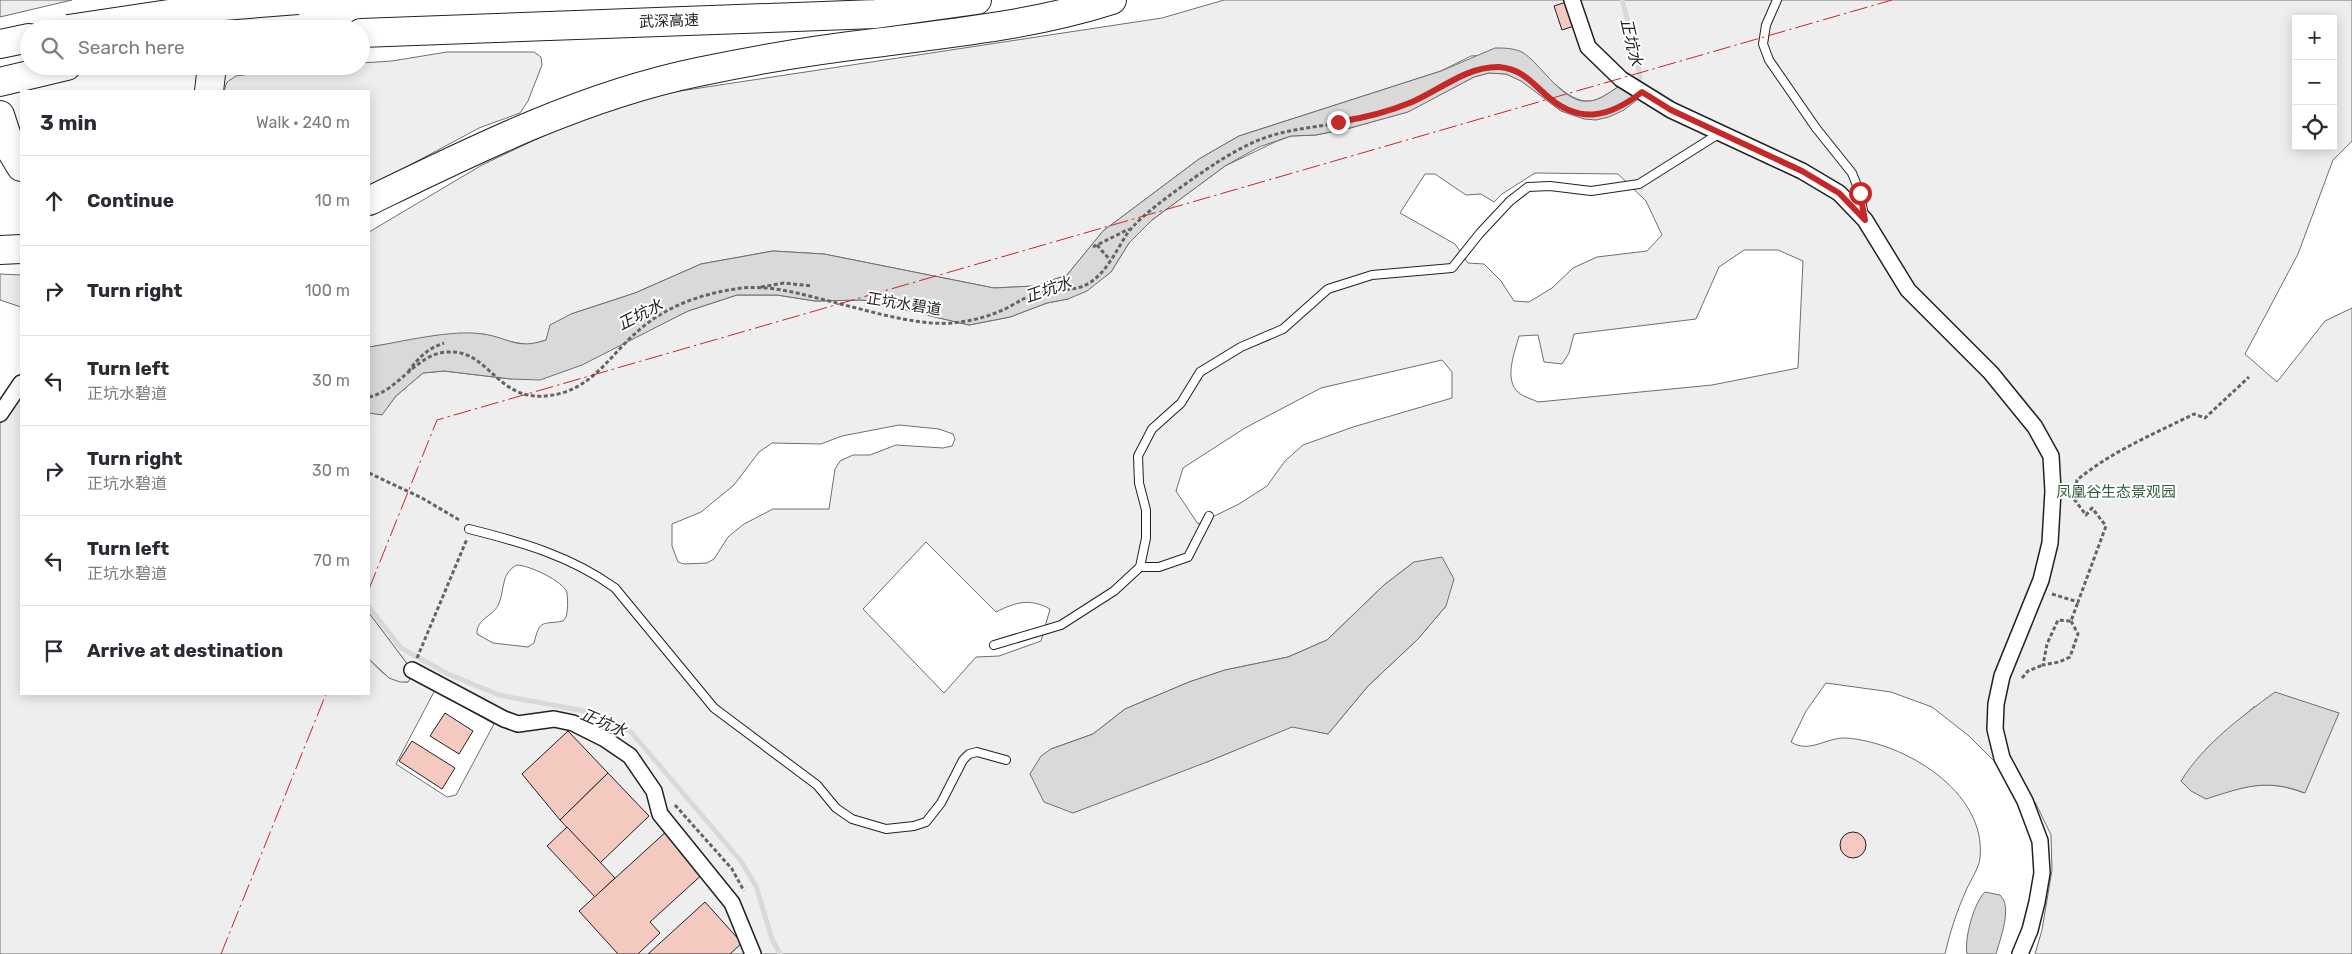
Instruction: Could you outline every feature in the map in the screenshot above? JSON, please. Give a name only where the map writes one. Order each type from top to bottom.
[{"type":"highway","points":[[206,0],[209,20]]},
{"type":"highway","points":[[129,20],[223,6],[298,0]]},
{"type":"highway","name":"武深高速","points":[[370,32],[876,14],[977,0]]},
{"type":"highway","points":[[370,202],[531,126],[657,82],[697,72],[795,54],[1001,27],[1077,11],[1112,0]]},
{"type":"highway","points":[[0,44],[20,40]]},
{"type":"highway","points":[[0,82],[30,75]]},
{"type":"highway","points":[[209,90],[211,75]]},
{"type":"highway","points":[[0,115],[12,152],[20,166]]},
{"type":"highway","points":[[0,250],[20,249]]},
{"type":"street","points":[[1572,0],[1588,47],[1624,81],[1671,110],[1810,176],[1839,193],[1865,220],[1908,290],[1990,373],[2035,427],[2051,456],[2053,491],[2050,543],[2037,590],[2002,676],[1996,704],[1995,729],[2002,758],[2028,808],[2040,842],[2042,873],[2038,902],[2030,930],[2020,954]]},
{"type":"street","points":[[0,414],[20,384]]},
{"type":"street","points":[[412,670],[504,719],[518,724],[554,719],[573,724],[605,739],[630,756],[654,791],[660,814],[732,903],[753,954]]},
{"type":"lane","points":[[1777,0],[1766,25],[1763,44],[1769,60],[1816,128],[1852,173],[1860,193],[1865,220]]},
{"type":"lane","points":[[994,644],[1061,625],[1114,591],[1140,567],[1146,538],[1146,510],[1139,483],[1138,456],[1152,429],[1181,404],[1200,372],[1241,347],[1283,329],[1328,289],[1372,275],[1452,268],[1480,233],[1510,202],[1528,187],[1550,186],[1591,191],[1639,184],[1720,133]]},
{"type":"lane","points":[[1140,567],[1159,568],[1188,557],[1210,516]]},
{"type":"lane","points":[[469,529],[550,552],[615,588],[714,708],[817,785],[836,808],[852,819],[886,828],[914,826],[926,822],[941,803],[963,760],[970,754],[977,752],[1006,760]]},
{"type":"path","name":"正坑水碧道","points":[[370,397],[386,391],[430,357],[451,351],[475,359],[498,381],[517,392],[543,396],[562,393],[587,381],[638,331],[676,306],[707,295],[758,288],[785,289],[873,312],[930,323],[950,323],[989,315],[1044,291],[1081,287],[1096,278],[1130,229],[1199,175],[1253,143],[1267,137],[1374,115],[1412,102],[1480,68],[1506,68],[1522,73],[1560,105],[1577,113],[1601,115],[1612,111],[1642,92]]},
{"type":"path","points":[[1110,260],[1095,246],[1130,229]]},
{"type":"path","points":[[758,288],[784,283],[812,286]]},
{"type":"path","points":[[404,377],[419,357],[431,348],[444,343]]},
{"type":"path","points":[[2022,678],[2028,671],[2070,657],[2078,634],[2071,621],[2106,526],[2092,508],[2086,515],[2074,499],[2077,480],[2099,461],[2194,414],[2205,418],[2249,377]]},
{"type":"path","points":[[370,473],[422,498],[464,522],[469,529],[468,537],[421,648]]},
{"type":"path","points":[[2037,590],[2078,602]]},
{"type":"path","points":[[2043,665],[2046,644],[2058,620],[2071,621]]},
{"type":"green space","points":[[0,0],[72,0],[0,17]]},
{"type":"green space","name":"凤凰谷生态景观园","points":[[1224,0],[2352,0],[2352,141],[2333,160],[2298,254],[2245,354],[2277,382],[2325,321],[2352,308],[2352,954],[2035,954],[2042,930],[2052,870],[2051,835],[2035,802],[1969,736],[1932,707],[1891,692],[1826,683],[1806,711],[1791,742],[1798,745],[1811,746],[1839,738],[1846,738],[1892,749],[1915,760],[1937,774],[1956,792],[1970,812],[1979,834],[1980,858],[1978,867],[1959,908],[1945,954],[0,954],[0,422],[20,393],[20,695],[370,695],[370,660],[386,675],[402,682],[408,682],[408,665],[370,614],[370,413],[382,414],[396,396],[423,373],[444,371],[511,379],[660,324],[688,311],[737,295],[777,295],[815,301],[863,300],[969,325],[1010,317],[1047,303],[1068,299],[1111,272],[1129,243],[1152,220],[1225,166],[1291,136],[1316,135],[1350,128],[1407,112],[1474,77],[1489,73],[1506,74],[1522,81],[1561,111],[1638,99],[1618,87],[1590,101],[1572,97],[1522,53],[1471,56],[1441,71],[1239,136],[1199,159],[1103,231],[1067,275],[1034,286],[994,288],[824,254],[773,251],[701,264],[635,293],[571,314],[546,340],[530,345],[501,340],[483,334],[450,335],[370,347],[370,231],[482,165],[583,117],[647,96],[1162,18]],"holes":[[[1535,173],[1618,174],[1646,201],[1662,235],[1647,251],[1597,257],[1573,268],[1552,288],[1529,302],[1514,301],[1501,281],[1484,264],[1468,263],[1455,244],[1400,213],[1425,174],[1435,174],[1466,195],[1481,194],[1494,202],[1502,194]],[[1744,250],[1778,250],[1803,261],[1798,368],[1712,385],[1538,402],[1519,393],[1514,387],[1511,373],[1519,336],[1538,335],[1544,362],[1562,364],[1569,353],[1574,334],[1696,319],[1719,267]],[[1442,360],[1452,372],[1452,398],[1353,427],[1303,445],[1285,461],[1267,486],[1239,504],[1198,524],[1176,491],[1183,468],[1245,428],[1321,388]],[[899,425],[939,429],[953,434],[955,439],[952,446],[943,448],[896,445],[870,455],[853,455],[840,461],[835,469],[829,509],[773,509],[744,524],[728,537],[714,559],[707,563],[684,564],[678,562],[672,546],[672,524],[701,512],[734,485],[759,452],[772,443],[821,444],[842,436]],[[926,542],[996,612],[1010,606],[1029,602],[1050,609],[1041,641],[999,656],[976,657],[944,693],[863,609]],[[1414,562],[1446,606],[1418,639],[1368,686],[1328,734],[1292,726],[1207,762],[1051,749],[1093,734],[1125,709],[1189,682],[1225,670],[1288,657],[1327,640],[1384,585]],[[517,565],[545,574],[564,588],[567,593],[566,617],[563,621],[543,624],[538,630],[534,643],[528,647],[493,643],[477,634],[479,624],[497,607],[508,572]],[[435,690],[494,724],[456,795],[447,797],[396,764]],[[2255,706],[2304,793],[2290,788],[2266,785],[2244,788],[2206,798],[2181,781],[2207,749]]]},
{"type":"green space","points":[[447,52],[534,52],[541,57],[542,65],[528,101],[520,113],[479,128],[370,186],[370,90],[224,90],[227,82],[236,76],[370,75],[370,62],[392,61]]},
{"type":"green space","points":[[0,274],[20,275],[20,307],[0,300]]},
{"type":"shaded area","points":[[370,614],[408,665],[411,677],[408,682],[400,682],[389,678],[370,660]]},
{"type":"water","points":[[1495,48],[1512,49],[1522,52],[1530,58],[1562,90],[1580,101],[1597,99],[1618,87],[1638,99],[1624,110],[1609,117],[1596,120],[1584,119],[1561,111],[1521,81],[1506,74],[1489,73],[1474,77],[1408,112],[1316,135],[1291,136],[1259,147],[1225,166],[1152,220],[1129,243],[1111,272],[1087,291],[1068,299],[1047,303],[1010,317],[969,325],[863,300],[815,301],[777,295],[737,295],[688,311],[582,365],[540,380],[511,379],[444,371],[423,373],[396,396],[382,415],[370,413],[370,347],[457,333],[483,334],[520,344],[536,343],[546,340],[550,325],[571,314],[635,293],[701,264],[773,251],[824,254],[994,288],[1034,286],[1067,275],[1103,231],[1199,159],[1239,136],[1441,71]]},
{"type":"water","points":[[1442,557],[1454,579],[1446,606],[1418,639],[1368,686],[1328,734],[1292,727],[1207,762],[1073,813],[1044,802],[1030,774],[1041,756],[1051,749],[1093,734],[1125,709],[1189,682],[1225,670],[1288,657],[1327,640],[1384,585],[1414,562]]},
{"type":"water","points":[[2275,692],[2339,713],[2305,793],[2291,788],[2267,785],[2244,788],[2206,799],[2191,791],[2181,781],[2201,755],[2236,721]]},
{"type":"water","points":[[1985,892],[2000,895],[2004,900],[2006,915],[1996,954],[1967,954],[1966,947],[1971,921],[1977,904]]},
{"type":"building","points":[[1569,1],[1577,25],[1562,30],[1554,6]]},
{"type":"building","points":[[445,713],[473,731],[459,754],[430,736]]},
{"type":"building","points":[[568,731],[608,773],[560,820],[522,774]]},
{"type":"building","points":[[412,741],[455,768],[442,789],[399,761]]},
{"type":"building","points":[[608,773],[649,816],[600,863],[560,820]]},
{"type":"building","points":[[567,827],[615,878],[595,897],[547,846]]},
{"type":"building","points":[[668,830],[706,871],[650,922],[660,933],[638,954],[618,954],[579,911]]},
{"type":"building","points":[[1853,832],[1863,835],[1866,845],[1863,855],[1853,858],[1843,855],[1840,845],[1843,835]]},
{"type":"building","points":[[705,902],[742,943],[730,954],[648,954]]},
{"type":"waterway","name":"正坑水","points":[[1622,0],[1635,46],[1640,78],[1635,85]]},
{"type":"waterway","name":"正坑水","points":[[370,608],[401,648],[448,674],[499,695],[590,712],[630,731],[741,861],[756,886],[772,939],[780,954]]},
{"type":"power","points":[[370,587],[437,420],[1892,0]]},
{"type":"power","points":[[221,954],[326,695]]},
{"type":"route","points":[[1338,122],[1374,115],[1412,102],[1480,68],[1506,68],[1522,73],[1546,95],[1560,105],[1577,113],[1601,115],[1622,106],[1642,92],[1671,110],[1802,171],[1839,193],[1865,220],[1860,193]]}]
